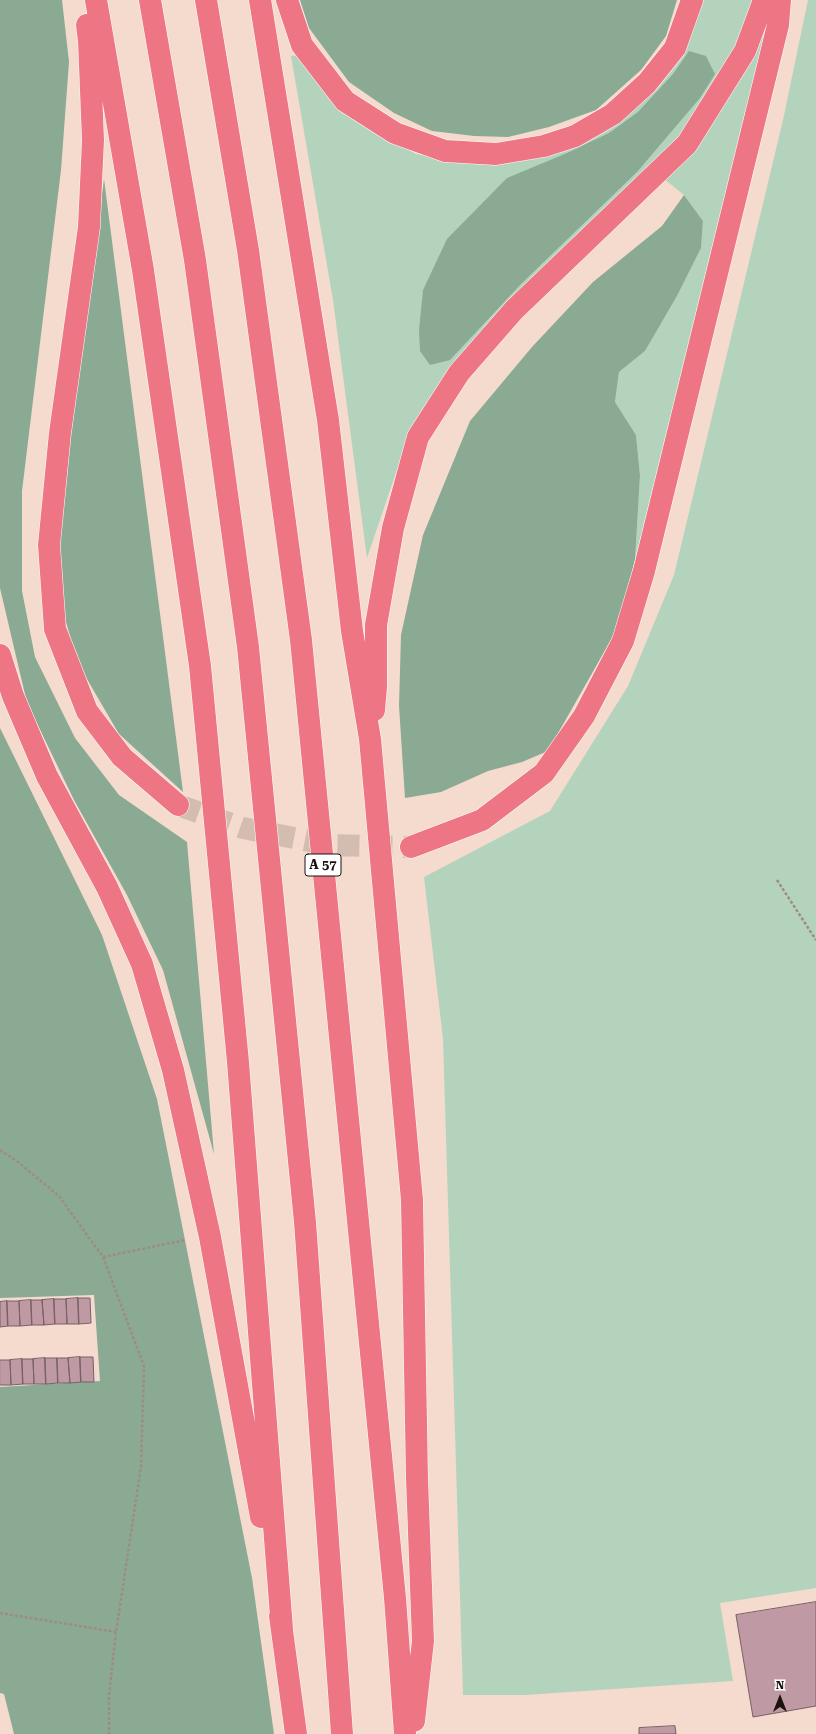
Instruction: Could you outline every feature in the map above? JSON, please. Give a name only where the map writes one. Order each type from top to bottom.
[{"type":"highway","points":[[84,0],[89,42],[93,148],[89,227],[60,433],[49,545],[55,630],[87,711],[122,757],[178,805]]},
{"type":"highway","points":[[96,0],[143,270],[200,666],[238,1062],[282,1629]]},
{"type":"highway","points":[[150,0],[195,260],[248,647],[305,1222],[342,1734]]},
{"type":"highway","name":"A 57","points":[[206,0],[248,250],[301,640],[395,1598],[405,1734]]},
{"type":"highway","points":[[260,0],[328,420],[352,631],[370,739],[412,1200],[417,1478],[423,1641],[412,1734]]},
{"type":"highway","points":[[287,0],[302,45],[345,101],[395,133],[446,151],[496,154],[544,146],[575,136],[613,114],[647,83],[675,48],[692,0]]},
{"type":"highway","points":[[370,739],[376,687],[376,625],[393,528],[418,437],[459,373],[514,310],[687,144],[744,51],[764,0]]},
{"type":"highway","points":[[411,847],[482,820],[544,773],[584,716],[623,641],[644,571],[741,182],[778,25],[780,0]]},
{"type":"highway","points":[[0,655],[13,696],[47,776],[107,887],[142,964],[173,1070],[210,1237],[282,1629],[296,1734]]},
{"type":"path","points":[[777,880],[816,940]]},
{"type":"path","points":[[0,1150],[18,1162],[59,1196],[103,1258],[144,1366],[142,1467],[116,1632],[109,1695],[109,1734]]},
{"type":"path","points":[[103,1258],[173,1242]]},
{"type":"path","points":[[0,1613],[116,1632]]},
{"type":"green space","points":[[0,0],[62,0],[69,62],[61,170],[22,491],[22,591],[35,657],[75,738],[119,795],[187,842],[214,1154],[163,970],[127,895],[74,800],[27,703],[0,588]]},
{"type":"green space","points":[[300,0],[677,0],[666,36],[641,70],[596,110],[549,127],[508,137],[474,136],[432,131],[394,113],[349,82],[309,28]]},
{"type":"green space","points":[[702,0],[775,0],[635,560],[640,475],[636,435],[615,402],[619,372],[645,351],[677,296],[701,248],[703,221],[684,195],[653,170],[403,452],[367,558],[333,300],[291,56],[298,55],[367,127],[416,154],[468,164],[510,162],[546,155],[673,66],[693,29]]},
{"type":"green space","points":[[808,0],[816,0],[816,1588],[720,1603],[733,1681],[525,1695],[463,1695],[443,1039],[424,877],[550,811],[628,686],[674,575],[783,120]]},
{"type":"green space","points":[[689,51],[706,56],[715,74],[700,98],[637,172],[521,284],[450,360],[430,365],[420,351],[419,330],[423,290],[447,239],[507,178],[567,153],[609,133],[638,112],[673,74]]},
{"type":"green space","points":[[104,179],[183,792],[119,734],[77,662],[58,593],[59,528]]},
{"type":"green space","points":[[684,195],[703,221],[701,248],[677,296],[645,351],[619,372],[615,402],[636,435],[640,475],[635,560],[616,631],[548,751],[522,762],[488,771],[441,792],[405,798],[399,706],[401,635],[423,535],[470,421],[532,347],[593,282],[662,226]]},
{"type":"green space","points":[[0,728],[102,935],[157,1099],[252,1578],[274,1734],[14,1734],[4,1694],[0,1693],[0,1387],[100,1381],[94,1295],[0,1298]]},
{"type":"building","points":[[78,1298],[79,1324],[67,1324],[66,1299]]},
{"type":"building","points":[[78,1298],[90,1298],[91,1323],[79,1324]]},
{"type":"building","points":[[54,1299],[66,1299],[67,1324],[55,1324]]},
{"type":"building","points":[[54,1299],[55,1324],[44,1325],[42,1300]]},
{"type":"building","points":[[31,1300],[42,1300],[44,1325],[32,1325]]},
{"type":"building","points":[[31,1300],[32,1325],[20,1326],[19,1301]]},
{"type":"building","points":[[7,1301],[8,1326],[0,1327],[0,1302]]},
{"type":"building","points":[[7,1301],[19,1301],[20,1326],[8,1326]]},
{"type":"building","points":[[80,1357],[93,1357],[94,1382],[81,1382]]},
{"type":"building","points":[[80,1357],[81,1382],[70,1383],[68,1358]]},
{"type":"building","points":[[45,1358],[57,1358],[58,1383],[46,1384]]},
{"type":"building","points":[[45,1358],[46,1384],[34,1384],[33,1359]]},
{"type":"building","points":[[57,1358],[68,1358],[70,1383],[58,1383]]},
{"type":"building","points":[[22,1359],[23,1384],[11,1385],[10,1360]]},
{"type":"building","points":[[22,1359],[33,1359],[34,1384],[23,1384]]},
{"type":"building","points":[[0,1360],[10,1360],[11,1385],[0,1385]]},
{"type":"building","points":[[816,1602],[816,1706],[753,1717],[736,1615]]},
{"type":"building","points":[[675,1726],[676,1734],[639,1734],[639,1728]]},
{"type":"tunnel","points":[[178,805],[243,828],[330,845],[411,847]]}]
